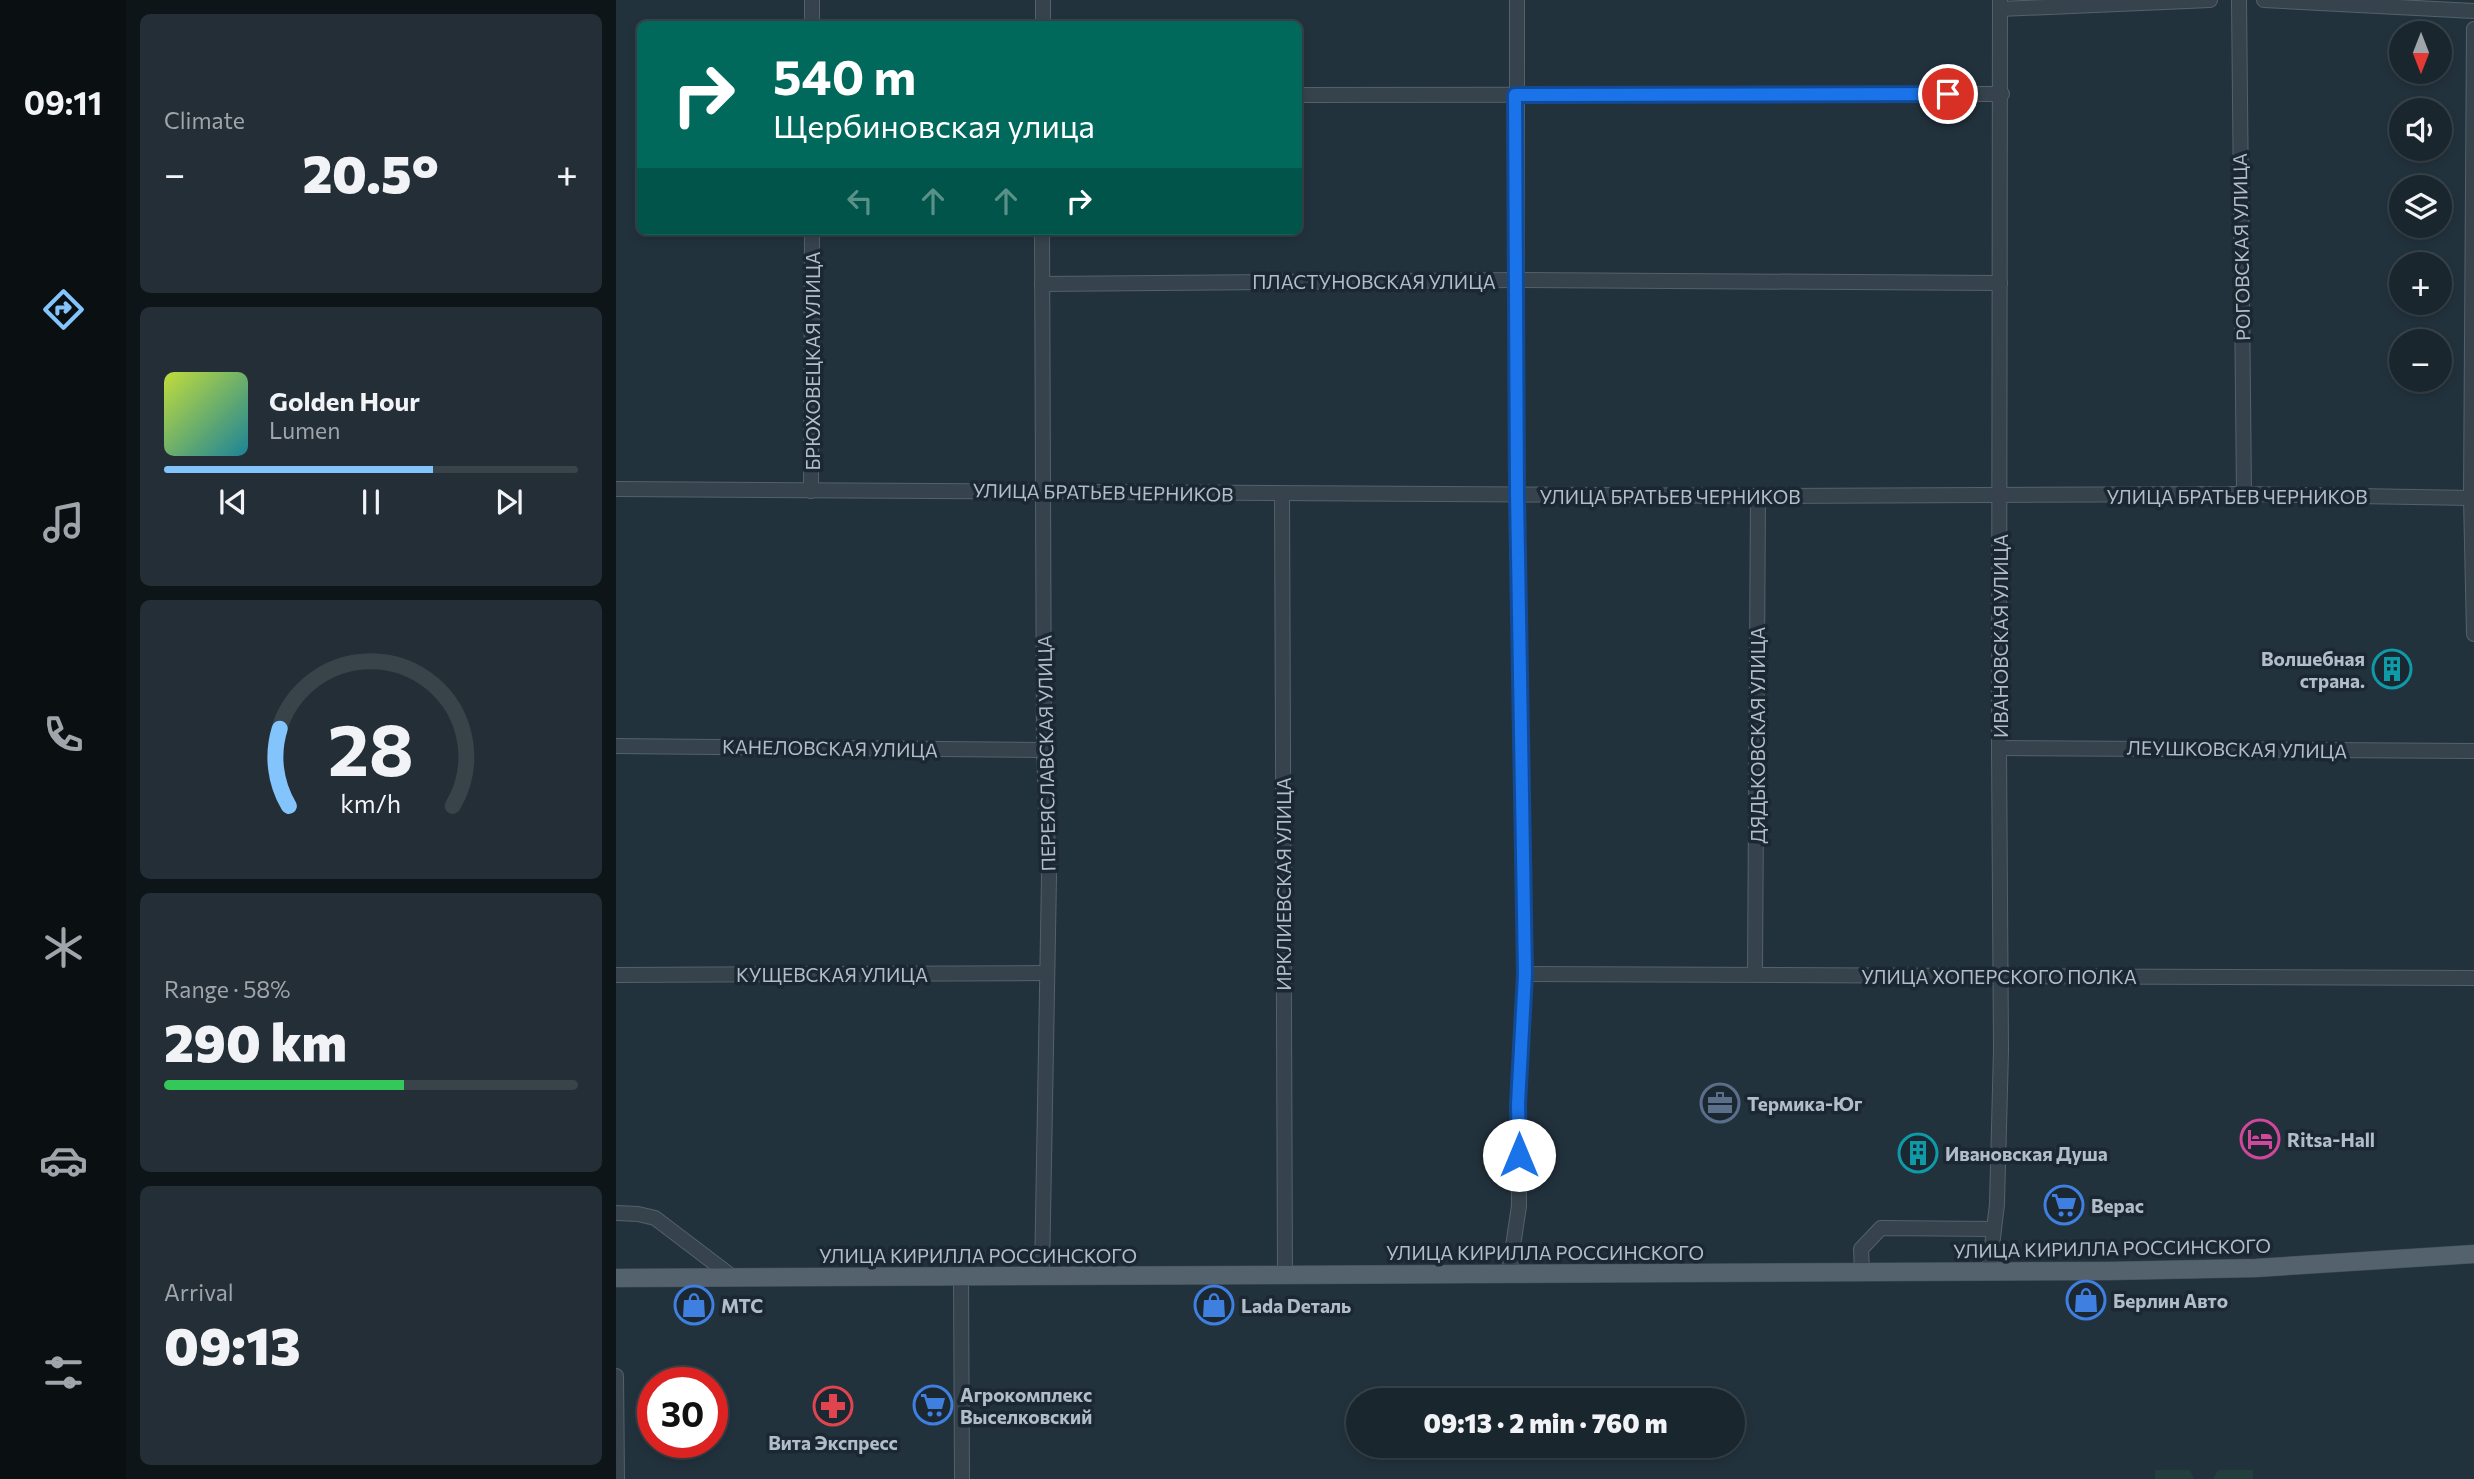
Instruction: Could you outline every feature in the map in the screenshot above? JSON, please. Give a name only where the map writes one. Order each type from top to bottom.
[{"type":"main road","name":"УЛИЦА КИРИЛЛА РОССИНСКОГО","points":[[616,1278],[2256,1268],[2474,1254]]},
{"type":"street","points":[[812,0],[812,21]]},
{"type":"street","points":[[1043,0],[1043,21]]},
{"type":"street","points":[[1509,1273],[1519,1206],[1518,1104],[1525,974],[1517,495],[1517,0]]},
{"type":"street","points":[[2000,5],[2210,0]]},
{"type":"street","name":"РОГОВСКАЯ УЛИЦА","points":[[2239,0],[2244,494]]},
{"type":"street","points":[[2264,0],[2474,10],[2474,0]]},
{"type":"street","name":"ИВАНОВСКАЯ УЛИЦА","points":[[1989,1271],[2000,1145],[2001,1050],[2000,5]]},
{"type":"street","points":[[2474,29],[2474,634]]},
{"type":"street","points":[[1302,95],[2002,94]]},
{"type":"street","name":"БРЮХОВЕЦКАЯ УЛИЦА","points":[[811,491],[812,235]]},
{"type":"street","name":"ПЕРЕЯСЛАВСКАЯ УЛИЦА","points":[[1042,235],[1044,750],[1049,877],[1042,1275]]},
{"type":"street","name":"ПЛАСТУНОВСКАЯ УЛИЦА","points":[[1042,284],[1516,280],[2000,283]]},
{"type":"street","name":"УЛИЦА БРАТЬЕВ ЧЕРНИКОВ","points":[[616,489],[1759,496],[2244,494],[2472,498]]},
{"type":"street","name":"ИРКЛИЕВСКАЯ УЛИЦА","points":[[1282,494],[1285,1275]]},
{"type":"street","name":"ДЯДЬКОВСКАЯ УЛИЦА","points":[[1755,974],[1759,496]]},
{"type":"street","name":"КАНЕЛОВСКАЯ УЛИЦА","points":[[616,746],[1044,750]]},
{"type":"street","name":"ЛЕУШКОВСКАЯ УЛИЦА","points":[[1999,748],[2474,751]]},
{"type":"street","name":"КУЩЕВСКАЯ УЛИЦА","points":[[616,975],[1047,973]]},
{"type":"street","name":"УЛИЦА ХОПЕРСКОГО ПОЛКА","points":[[1525,974],[2474,978]]},
{"type":"street","points":[[616,1213],[655,1218],[734,1278]]},
{"type":"street","points":[[1862,1271],[1861,1249],[1881,1228],[1994,1229]]},
{"type":"street","points":[[961,1276],[962,1479]]},
{"type":"street","points":[[616,1376],[617,1479]]},
{"type":"green space","points":[[2155,1470],[2190,1470],[2194,1479],[2155,1479]]},
{"type":"green space","points":[[2218,1470],[2253,1470],[2253,1479],[2213,1479]]},
{"type":"place","name":"Волшебная страна.","points":[[2392,669]]},
{"type":"place","name":"Термика-Юг","points":[[1720,1103]]},
{"type":"place","name":"Ritsa-Hall","points":[[2260,1139]]},
{"type":"place","name":"Ивановская Душа","points":[[1918,1153]]},
{"type":"place","name":"Верас","points":[[2064,1205]]},
{"type":"place","name":"Берлин Авто","points":[[2086,1300]]},
{"type":"place","name":"МТС","points":[[694,1305]]},
{"type":"place","name":"Lada Dеталь","points":[[1214,1305]]},
{"type":"place","name":"Агрокомплекс Выселковский","points":[[933,1405]]},
{"type":"place","name":"Вита Экспресс","points":[[833,1406]]},
{"type":"route","points":[[1519,1155],[1518,1104],[1525,974],[1517,495],[1515,95],[1948,94]]}]
